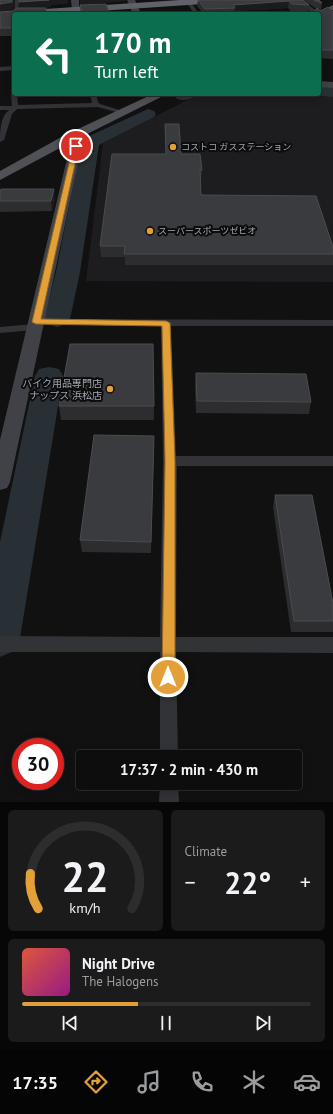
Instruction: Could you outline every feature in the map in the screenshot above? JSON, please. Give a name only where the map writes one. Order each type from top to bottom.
[{"type":"highway","points":[[36,12],[76,8],[134,7],[188,1],[218,0]]},
{"type":"highway","points":[[0,14],[12,14]]},
{"type":"main road","points":[[0,176],[69,138],[158,96]]},
{"type":"street","points":[[16,12],[17,0]]},
{"type":"street","points":[[299,0],[312,10],[327,12]]},
{"type":"street","points":[[188,1],[196,12]]},
{"type":"street","points":[[0,69],[12,68]]},
{"type":"street","points":[[321,84],[333,85]]},
{"type":"street","points":[[14,96],[15,108]]},
{"type":"street","points":[[93,96],[94,103],[98,105]]},
{"type":"street","points":[[0,108],[98,105],[123,112]]},
{"type":"street","points":[[0,140],[9,113],[15,108]]},
{"type":"street","points":[[0,482],[76,146],[69,138]]},
{"type":"street","points":[[0,330],[36,324],[68,322],[333,323]]},
{"type":"street","points":[[166,323],[170,461],[168,645],[169,750]]},
{"type":"street","points":[[170,461],[333,461]]},
{"type":"street","points":[[5,644],[333,644]]},
{"type":"street","points":[[169,790],[170,802]]},
{"type":"shaded area","points":[[333,95],[333,282],[86,281],[103,143],[195,96]]},
{"type":"building","points":[[0,0],[12,0],[12,2],[0,4]]},
{"type":"building","points":[[19,0],[49,0],[19,2]]},
{"type":"building","points":[[198,0],[303,0],[309,5],[292,4],[289,1],[233,5],[235,8],[205,9]]},
{"type":"building","points":[[106,4],[109,12],[82,12],[80,5]]},
{"type":"building","points":[[328,7],[333,12],[333,50],[321,50],[321,12],[314,12],[317,8],[320,11]]},
{"type":"building","points":[[17,8],[46,8],[46,12],[12,12],[12,28],[0,28],[0,12],[13,11]]},
{"type":"building","points":[[165,124],[179,124],[181,154],[200,154],[202,170],[200,170],[201,195],[316,196],[333,247],[333,254],[124,254],[125,246],[100,246],[112,154],[166,154]]},
{"type":"building","points":[[1,189],[54,189],[51,201],[0,201]]},
{"type":"building","name":"バイク用品専門店 ナップス 浜松店","points":[[70,344],[153,344],[154,406],[59,406]]},
{"type":"building","points":[[196,373],[306,374],[311,402],[197,401]]},
{"type":"building","points":[[94,435],[154,436],[151,542],[80,540]]},
{"type":"building","points":[[275,495],[312,495],[333,603],[333,621],[294,621]]},
{"type":"waterway","points":[[321,92],[333,92]]},
{"type":"waterway","points":[[57,319],[68,272],[91,142],[148,114]]},
{"type":"waterway","points":[[0,638],[49,376]]},
{"type":"place","name":"コストコ ガスステーション","points":[[173,147]]},
{"type":"place","name":"スーパースポーツゼビオ","points":[[150,231]]},
{"type":"place","name":"バイク用品専門店 ナップス 浜松店","points":[[110,389]]},
{"type":"route","points":[[76,146],[36,322],[166,323],[170,461],[168,677]]}]
